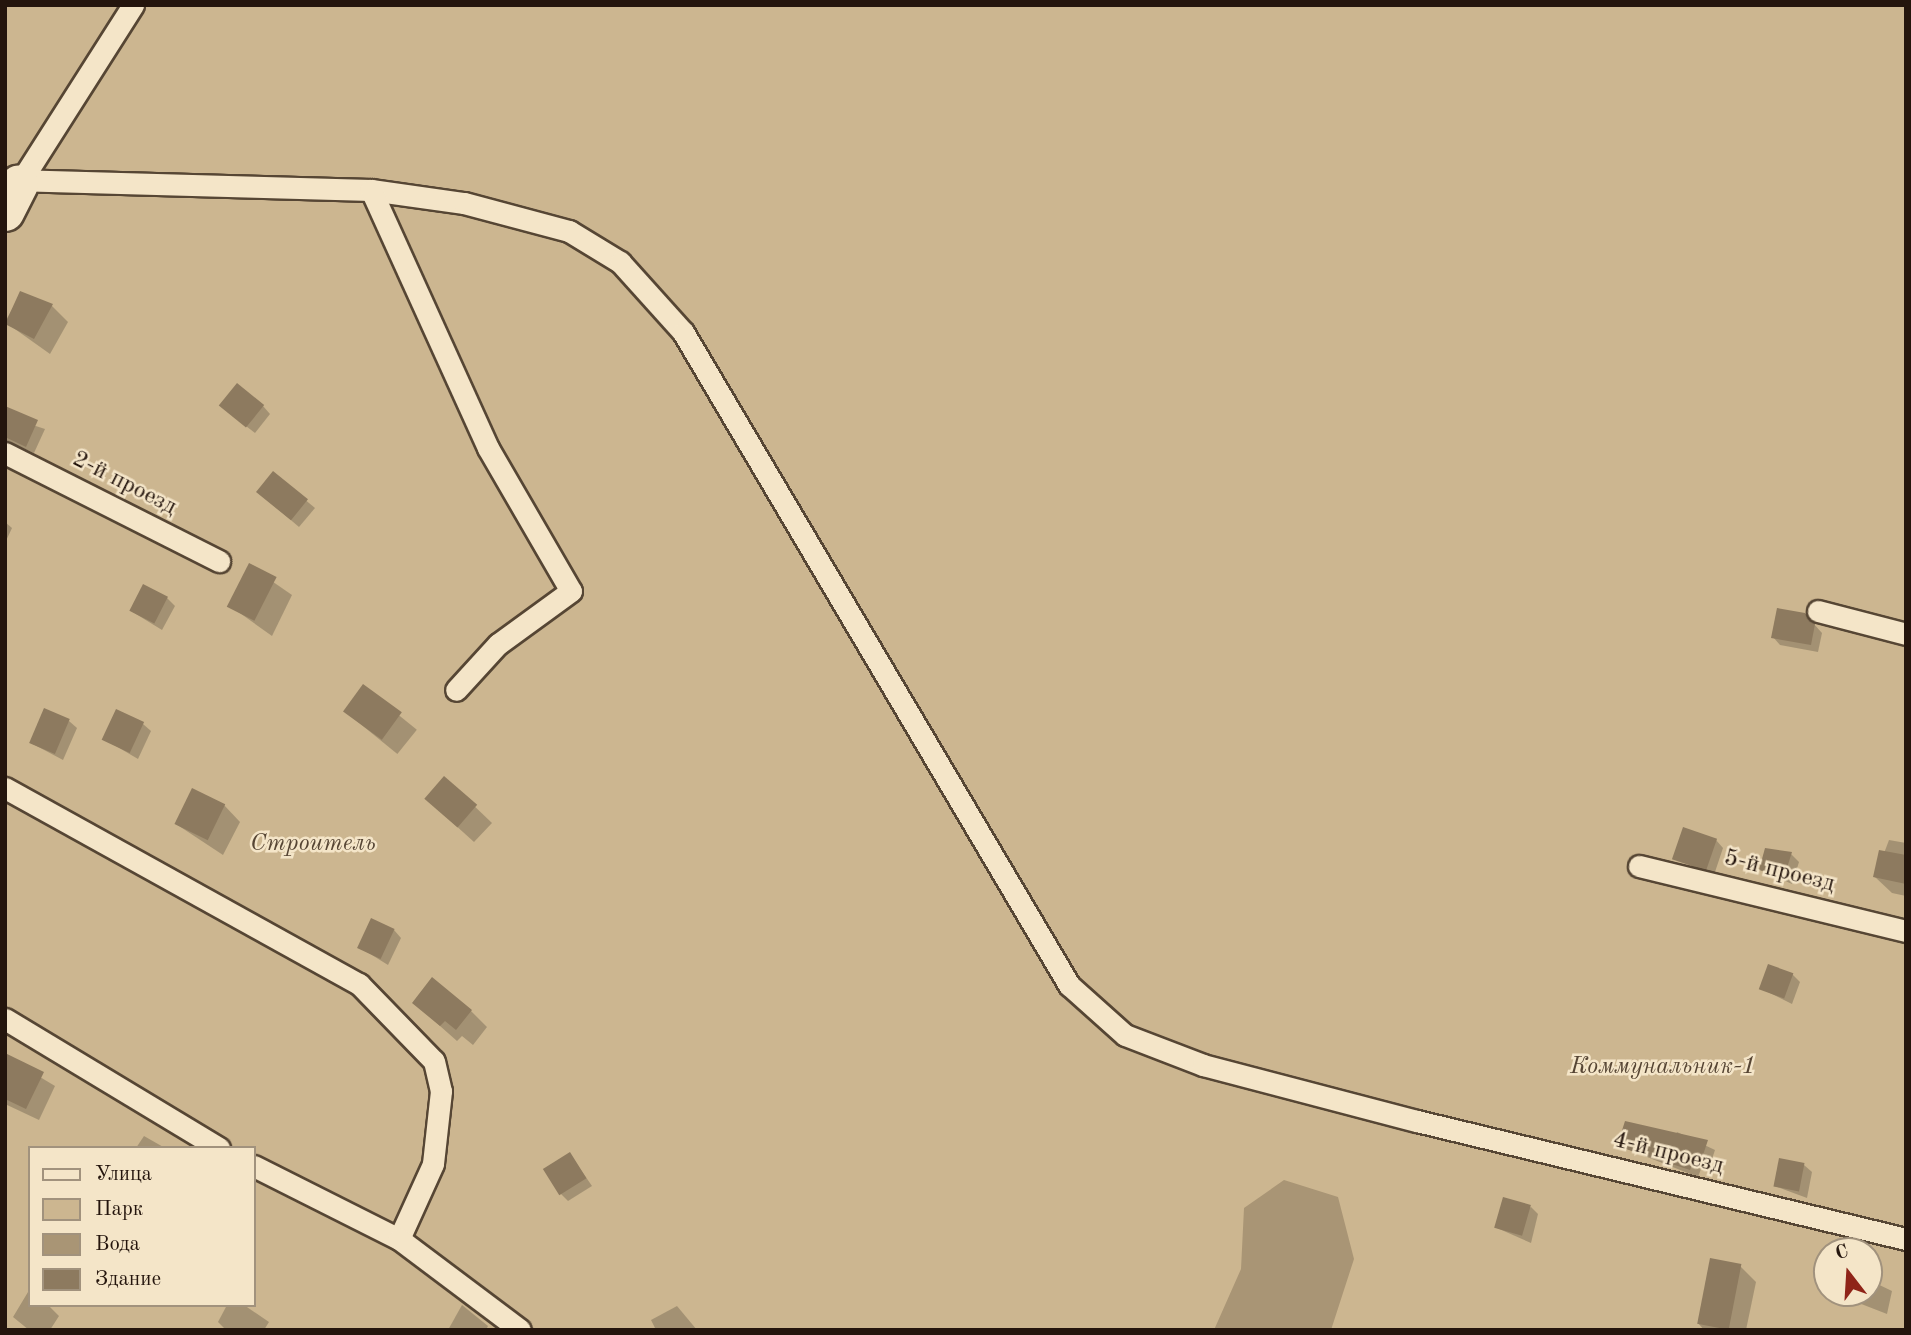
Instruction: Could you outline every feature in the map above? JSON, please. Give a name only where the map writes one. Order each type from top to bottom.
[{"type":"lane","points":[[9,185],[133,5]]},
{"type":"lane","name":"4-й проезд","points":[[9,185],[371,190],[464,203],[569,230],[620,262],[683,332],[1069,985],[1125,1035],[1203,1065],[1417,1121],[1906,1238]]},
{"type":"lane","points":[[371,190],[488,447],[571,591],[498,644],[456,691]]},
{"type":"lane","name":"2-й проезд","points":[[5,453],[219,561]]},
{"type":"lane","points":[[1818,611],[1906,634]]},
{"type":"lane","points":[[5,788],[359,984],[434,1061],[442,1091],[433,1164],[399,1239]]},
{"type":"lane","name":"5-й проезд","points":[[1639,866],[1906,931]]},
{"type":"lane","points":[[5,1019],[216,1146]]},
{"type":"lane","points":[[256,1167],[399,1239],[520,1330]]},
{"type":"green space","points":[[5,5],[1906,5],[1906,1330],[5,1330]]},
{"type":"water","points":[[1284,1180],[1338,1197],[1354,1259],[1331,1330],[1214,1330],[1241,1269],[1244,1208]]},
{"type":"building","points":[[20,291],[53,304],[34,339],[5,324]]},
{"type":"building","points":[[237,383],[264,405],[246,428],[219,406]]},
{"type":"building","points":[[5,406],[38,420],[26,447],[5,437]]},
{"type":"building","points":[[273,471],[308,499],[291,520],[256,492]]},
{"type":"building","points":[[249,563],[277,577],[254,621],[227,607]]},
{"type":"building","points":[[143,584],[168,597],[154,623],[129,611]]},
{"type":"building","points":[[1777,608],[1805,613],[1815,624],[1811,645],[1771,638]]},
{"type":"building","points":[[363,684],[402,712],[382,740],[343,712]]},
{"type":"building","points":[[44,708],[70,719],[55,754],[29,743]]},
{"type":"building","points":[[116,709],[144,722],[130,753],[102,740]]},
{"type":"building","points":[[444,776],[477,805],[458,828],[424,799]]},
{"type":"building","points":[[192,788],[225,804],[208,840],[174,824]]},
{"type":"building","points":[[1683,827],[1717,839],[1706,871],[1672,859]]},
{"type":"building","points":[[1765,848],[1792,852],[1784,877],[1759,870]]},
{"type":"building","points":[[1879,850],[1906,855],[1906,884],[1873,877]]},
{"type":"building","points":[[371,918],[395,929],[381,959],[357,948]]},
{"type":"building","points":[[1768,964],[1793,973],[1784,999],[1759,989]]},
{"type":"building","points":[[432,977],[472,1010],[456,1030],[445,1021],[440,1026],[412,1003]]},
{"type":"building","points":[[5,1053],[44,1072],[26,1109],[5,1099]]},
{"type":"building","points":[[1625,1121],[1708,1140],[1700,1164],[1693,1162],[1690,1170],[1617,1146]]},
{"type":"building","points":[[570,1152],[586,1178],[559,1195],[543,1169]]},
{"type":"building","points":[[1779,1158],[1805,1163],[1799,1191],[1773,1186]]},
{"type":"building","points":[[1503,1197],[1531,1205],[1522,1236],[1494,1228]]},
{"type":"building","points":[[1710,1258],[1741,1264],[1729,1330],[1697,1324]]},
{"type":"park label","name":"Строитель","points":[[313,845]]},
{"type":"park label","name":"Коммунальник-1","points":[[1663,1068]]}]
